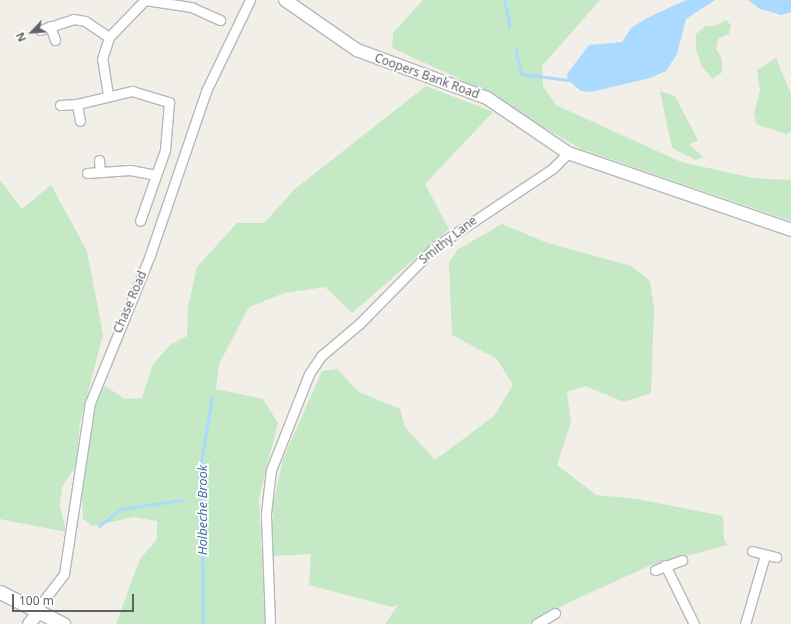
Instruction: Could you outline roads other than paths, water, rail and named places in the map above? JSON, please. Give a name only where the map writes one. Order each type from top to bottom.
[{"type":"main road","points":[[0,592],[63,624]]},
{"type":"street","points":[[108,95],[102,59],[109,37],[145,0],[192,7],[220,20]]},
{"type":"street","name":"Chase Road","points":[[38,610],[64,574],[90,403],[150,256],[208,84],[250,0]]},
{"type":"street","name":"Coopers Bank Road","points":[[285,0],[357,50],[432,76],[487,98],[568,153]]},
{"type":"street","points":[[40,30],[50,26],[79,20],[109,37]]},
{"type":"street","points":[[50,26],[55,40]]},
{"type":"street","points":[[60,105],[77,104],[108,95],[132,91],[166,98],[169,102],[165,150],[140,220]]},
{"type":"street","points":[[77,104],[80,121]]},
{"type":"street","points":[[568,153],[791,230]]},
{"type":"street","name":"Smithy Lane","points":[[270,624],[269,556],[266,513],[270,470],[309,374],[321,356],[359,324],[435,247],[552,169],[568,153]]},
{"type":"street","points":[[99,160],[100,172]]},
{"type":"street","points":[[87,173],[130,170],[155,175]]},
{"type":"street","points":[[752,551],[776,557]]},
{"type":"street","points":[[745,624],[765,555]]},
{"type":"street","points":[[655,570],[665,565],[682,560]]},
{"type":"street","points":[[665,565],[694,624]]},
{"type":"street","points":[[29,624],[38,610]]},
{"type":"street","points":[[541,622],[555,613]]},
{"type":"water","points":[[686,0],[715,0],[686,19],[677,54],[666,71],[650,78],[591,92],[581,91],[568,80],[567,74],[589,45],[622,42],[631,28],[647,18]]},
{"type":"water","points":[[748,0],[791,0],[791,12],[781,15],[760,9]]},
{"type":"waterway","points":[[505,0],[510,27]]},
{"type":"waterway","points":[[516,50],[522,74],[568,80]]},
{"type":"waterway","name":"Holbeche Brook","points":[[203,624],[201,462],[212,397]]},
{"type":"waterway","points":[[99,526],[121,509],[182,500]]}]
